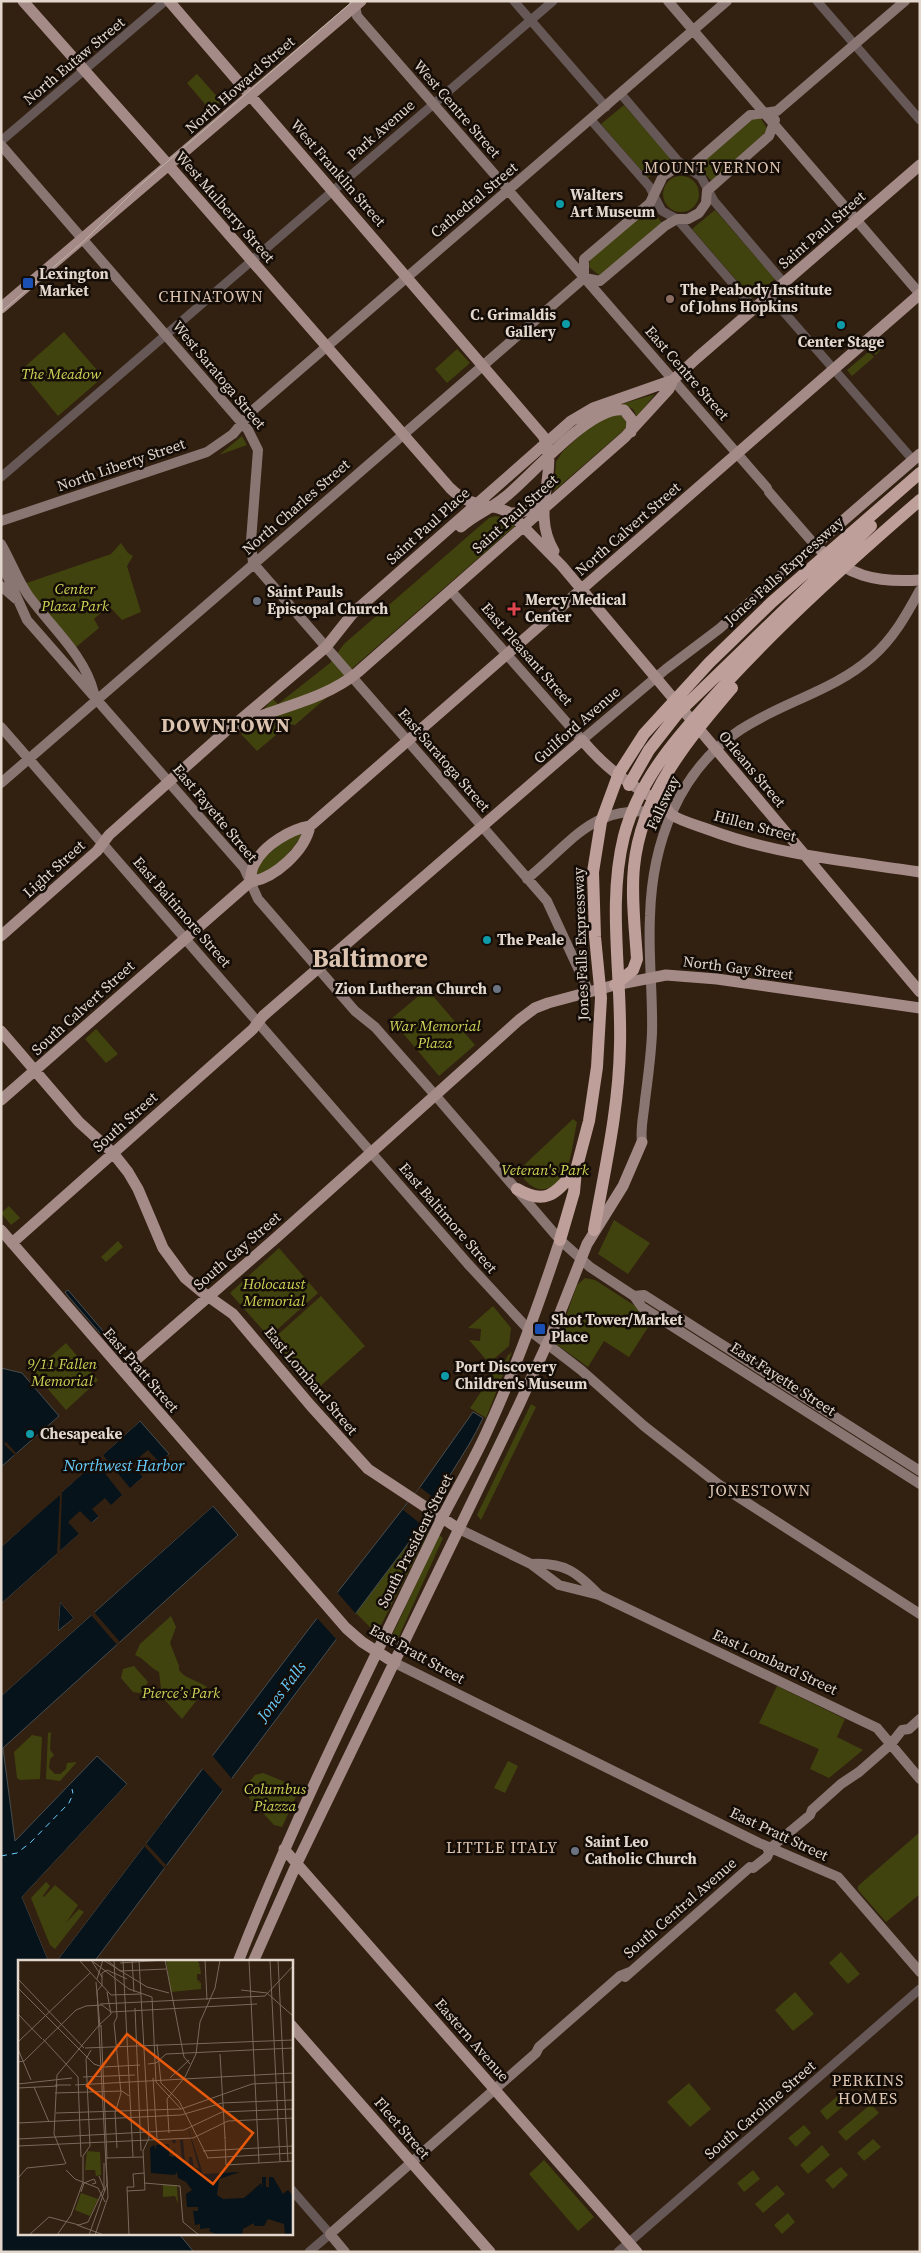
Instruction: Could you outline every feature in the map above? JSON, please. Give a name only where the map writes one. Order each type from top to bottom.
[{"type":"highway","name":"Jones Falls Expressway","points":[[560,1240],[574,1192],[576,1170],[594,1091],[601,998],[593,904],[595,856],[605,809],[627,759],[658,717],[720,651],[772,602],[920,474]]},
{"type":"highway","points":[[629,785],[649,750],[678,712],[869,528],[901,489]]},
{"type":"highway","points":[[594,1230],[618,1095],[620,1043],[616,924],[618,868],[631,817],[647,782],[669,749],[704,706],[782,624],[920,500]]},
{"type":"highway","points":[[617,989],[633,970],[637,959],[633,885],[635,855],[642,827],[659,785],[686,744],[730,691],[842,569]]},
{"type":"highway","points":[[611,771],[618,773],[626,770],[649,750]]},
{"type":"highway","points":[[517,1189],[528,1196],[549,1195],[560,1190],[576,1170]]},
{"type":"main road","name":"West Mulberry Street","points":[[23,1],[170,166],[456,495],[465,501],[475,504]]},
{"type":"main road","name":"West Franklin Street","points":[[169,1],[407,276],[546,441]]},
{"type":"main road","points":[[668,1],[920,294]]},
{"type":"main road","name":"Cathedral Street","points":[[242,422],[252,411],[407,276],[591,120],[727,1]]},
{"type":"main road","points":[[768,118],[769,136],[707,191],[706,203],[699,213],[688,219],[676,219],[664,226],[599,282],[584,278],[584,259],[650,202],[655,195],[662,176],[674,169],[688,169],[750,115],[768,118],[905,1]]},
{"type":"main road","name":"North Howard Street","points":[[1,308],[170,166],[357,3]]},
{"type":"main road","name":"West Centre Street","points":[[357,3],[357,16],[584,278]]},
{"type":"main road","name":"West Saratoga Street","points":[[1,145],[242,422],[252,436],[258,450],[251,547],[253,563]]},
{"type":"main road","name":"Saint Paul Street","points":[[102,844],[109,835],[227,730],[245,721],[328,692],[352,677],[631,432],[669,389],[673,380],[920,165]]},
{"type":"main road","name":"North Charles Street","points":[[1,783],[584,278]]},
{"type":"main road","name":"East Centre Street","points":[[584,278],[815,545],[840,566],[862,576],[888,581],[920,580]]},
{"type":"main road","name":"North Calvert Street","points":[[250,882],[254,863],[263,853],[288,834],[310,826],[920,294]]},
{"type":"main road","name":"Saint Paul Place","points":[[328,650],[353,613],[546,441],[585,411],[673,380]]},
{"type":"main road","name":"Saint Paul Place","points":[[227,730],[328,650],[347,628],[471,518],[492,507],[580,427],[614,410],[624,410],[630,415],[631,432]]},
{"type":"main road","name":"North Liberty Street","points":[[1,521],[207,452],[222,443],[242,422]]},
{"type":"main road","name":"Orleans Street","points":[[546,441],[548,458],[544,529],[562,566]]},
{"type":"main road","name":"Guilford Avenue","points":[[258,1022],[582,740],[666,669],[719,629],[916,457]]},
{"type":"main road","points":[[492,507],[500,483]]},
{"type":"main road","points":[[514,517],[530,509],[545,493]]},
{"type":"main road","name":"Orleans Street","points":[[475,504],[492,507],[514,517],[562,566],[920,992]]},
{"type":"main road","points":[[1,544],[24,588],[69,644],[87,674],[96,699]]},
{"type":"main road","name":"East Fayette Street","points":[[1,562],[6,583],[27,620],[244,868],[258,900],[364,1019],[375,1027],[560,1240],[580,1259],[634,1296],[642,1307],[829,1421],[920,1471]]},
{"type":"main road","name":"East Saratoga Street","points":[[253,563],[552,908],[589,992]]},
{"type":"main road","points":[[6,583],[24,588]]},
{"type":"main road","name":"Fallsway","points":[[642,1142],[651,1040],[650,917],[652,890],[658,854],[671,814],[686,786],[713,751],[752,722],[839,680],[871,658],[897,629],[920,590]]},
{"type":"main road","name":"East Pleasant Street","points":[[451,591],[611,771],[629,785],[664,805],[671,814]]},
{"type":"main road","name":"East Baltimore Street","points":[[1,728],[484,1283],[529,1330],[580,1370],[644,1426],[726,1490],[920,1614]]},
{"type":"main road","name":"Hillen Street","points":[[527,879],[587,826],[602,817],[626,811],[652,810],[671,814],[726,836],[778,850],[920,872]]},
{"type":"main road","name":"North Calvert Street","points":[[185,939],[250,882],[265,878],[284,863],[302,845],[310,826]]},
{"type":"main road","name":"Light Street","points":[[1,936],[102,844]]},
{"type":"main road","name":"South Calvert Street","points":[[1,1100],[185,939]]},
{"type":"main road","name":"North Gay Street","points":[[370,1152],[535,1008],[589,992],[617,989],[651,977],[696,976],[920,1008]]},
{"type":"main road","name":"South Street","points":[[12,1243],[258,1022]]},
{"type":"main road","name":"East Lombard Street","points":[[1,1031],[79,1122],[113,1153],[138,1188],[157,1237],[169,1257],[186,1278],[208,1297],[233,1314],[364,1465],[429,1510],[460,1529],[531,1564],[559,1585],[599,1595],[877,1728],[920,1779]]},
{"type":"main road","points":[[255,1959],[297,1863],[460,1529],[547,1344],[580,1259],[594,1230],[623,1186],[642,1142]]},
{"type":"main road","name":"South Gay Street","points":[[122,1371],[370,1152]]},
{"type":"main road","name":"East Pratt Street","points":[[1,1230],[346,1628],[376,1652],[395,1663],[771,1848],[838,1877],[920,1972]]},
{"type":"main road","name":"South President Street","points":[[239,1960],[284,1849],[376,1652],[488,1430],[529,1330],[560,1240]]},
{"type":"main road","name":"East Fayette Street","points":[[829,1421],[920,1484]]},
{"type":"main road","name":"East Lombard Street","points":[[531,1564],[544,1563],[566,1568],[581,1577],[599,1595]]},
{"type":"main road","name":"South Central Avenue","points":[[330,2234],[537,2053],[542,2052],[558,2039],[618,1986],[630,1972],[750,1867],[750,1863],[760,1854],[771,1848],[810,1815],[812,1810],[836,1788],[853,1778],[891,1744],[904,1737],[909,1729],[920,1719]]},
{"type":"main road","name":"Eastern Avenue","points":[[284,1849],[637,2252]]},
{"type":"main road","name":"Fleet Street","points":[[292,2025],[490,2252]]},
{"type":"main road","points":[[330,2234],[345,2252]]},
{"type":"street","name":"North Eutaw Street","points":[[1,141],[165,1]]},
{"type":"street","points":[[514,1],[606,106]]},
{"type":"street","name":"Park Avenue","points":[[1,477],[553,1]]},
{"type":"street","points":[[817,1],[920,120]]},
{"type":"street","points":[[621,94],[678,161],[701,177],[707,191],[784,283]]},
{"type":"street","points":[[591,120],[655,195],[662,211],[676,219],[755,309]]},
{"type":"street","points":[[769,295],[833,369],[916,457]]},
{"type":"street","name":"South Caroline Street","points":[[618,2252],[920,1990]]},
{"type":"street","points":[[292,2191],[330,2234]]},
{"type":"street","name":"South Central Avenue","points":[[310,2252],[330,2234]]},
{"type":"green space","points":[[197,74],[221,101],[211,111],[187,83]]},
{"type":"green space","points":[[624,105],[670,158],[648,178],[601,124]]},
{"type":"green space","points":[[760,117],[768,130],[712,182],[698,165],[753,119]]},
{"type":"green space","points":[[681,176],[688,177],[694,181],[698,187],[698,201],[694,207],[688,211],[681,212],[674,211],[668,207],[664,201],[663,194],[664,187],[668,181],[674,177]]},
{"type":"green space","points":[[649,207],[663,224],[600,276],[589,267],[590,259]]},
{"type":"green space","points":[[715,210],[775,279],[752,298],[692,229]]},
{"type":"green space","name":"The Meadow","points":[[64,332],[103,377],[58,416],[29,381],[19,372]]},
{"type":"green space","points":[[878,344],[883,347],[876,355],[873,352],[871,354],[874,357],[852,376],[847,370]]},
{"type":"green space","points":[[457,349],[470,363],[447,383],[435,369]]},
{"type":"green space","points":[[655,394],[637,417],[633,409],[622,404]]},
{"type":"green space","points":[[619,413],[628,423],[625,429],[554,491],[556,462],[563,451],[594,423]]},
{"type":"green space","points":[[242,436],[247,445],[219,455]]},
{"type":"green space","points":[[495,516],[506,518],[515,526],[340,679],[326,698],[295,725],[289,724],[257,751],[241,734],[273,699],[278,704],[330,663],[344,644],[489,518]]},
{"type":"green space","name":"Center Plaza Park","points":[[121,543],[128,553],[133,556],[127,566],[141,612],[122,620],[109,606],[94,619],[99,628],[75,648],[24,584],[111,554]]},
{"type":"green space","points":[[305,830],[296,844],[278,863],[256,875],[255,866],[289,836]]},
{"type":"green space","name":"War Memorial Plaza","points":[[427,989],[475,1045],[439,1076],[391,1019]]},
{"type":"green space","points":[[96,1029],[118,1054],[106,1063],[85,1039]]},
{"type":"green space","name":"Veteran's Park","points":[[573,1119],[577,1122],[570,1157],[564,1175],[551,1187],[546,1189],[536,1188],[522,1177],[521,1168]]},
{"type":"green space","points":[[9,1206],[20,1218],[11,1225],[1,1213]]},
{"type":"green space","points":[[614,1220],[650,1243],[628,1274],[598,1254]]},
{"type":"green space","points":[[118,1241],[123,1247],[106,1262],[101,1257]]},
{"type":"green space","name":"Holocaust Memorial","points":[[279,1248],[318,1293],[269,1337],[230,1293]]},
{"type":"green space","points":[[585,1278],[595,1280],[654,1318],[629,1357],[604,1341],[588,1367],[556,1344],[577,1285]]},
{"type":"green space","points":[[321,1296],[365,1346],[315,1391],[273,1339]]},
{"type":"green space","points":[[493,1306],[511,1328],[509,1346],[489,1363],[469,1340],[480,1341],[481,1329],[468,1328]]},
{"type":"green space","name":"9/11 Fallen Memorial","points":[[66,1343],[98,1380],[91,1386],[90,1378],[87,1375],[80,1380],[90,1388],[66,1410],[33,1372]]},
{"type":"green space","points":[[512,1352],[486,1418],[470,1408],[496,1370],[502,1367],[508,1355]]},
{"type":"green space","points":[[531,1404],[536,1407],[481,1520],[477,1515]]},
{"type":"green space","points":[[422,1525],[429,1531],[378,1631],[370,1627],[355,1612]]},
{"type":"green space","points":[[439,1535],[443,1538],[396,1643],[390,1640]]},
{"type":"green space","name":"Pierce’s Park","points":[[171,1616],[176,1627],[170,1643],[179,1670],[207,1687],[182,1719],[162,1697],[159,1672],[135,1655],[140,1644]]},
{"type":"green space","points":[[134,1666],[148,1682],[144,1691],[139,1693],[133,1692],[121,1678],[123,1669]]},
{"type":"green space","points":[[777,1686],[845,1719],[837,1737],[863,1750],[829,1778],[810,1769],[819,1749],[759,1723]]},
{"type":"green space","points":[[51,1732],[50,1750],[54,1755],[50,1759],[49,1768],[55,1774],[60,1774],[66,1769],[67,1763],[77,1762],[60,1781],[46,1779],[48,1733]]},
{"type":"green space","points":[[32,1735],[42,1737],[40,1779],[20,1780],[17,1778],[14,1752]]},
{"type":"green space","points":[[508,1761],[518,1766],[505,1793],[494,1788]]},
{"type":"green space","name":"Columbus Piazza","points":[[263,1773],[300,1788],[282,1827],[274,1825],[249,1798],[249,1782],[255,1775]]},
{"type":"green space","points":[[920,1832],[920,1894],[886,1922],[858,1890],[858,1886]]},
{"type":"green space","points":[[46,1882],[50,1886],[44,1897],[55,1885],[78,1905],[66,1923],[79,1909],[84,1912],[55,1949],[50,1945],[31,1898]]},
{"type":"green space","points":[[841,1952],[860,1974],[848,1984],[829,1963]]},
{"type":"green space","points":[[795,1992],[814,2014],[793,2031],[775,2010]]},
{"type":"green space","points":[[689,2083],[711,2109],[690,2127],[667,2102]]},
{"type":"green space","points":[[841,2093],[848,2102],[827,2120],[820,2111]]},
{"type":"green space","points":[[871,2104],[879,2113],[846,2141],[838,2132]]},
{"type":"green space","points":[[804,2125],[811,2133],[796,2147],[788,2138]]},
{"type":"green space","points":[[873,2139],[881,2147],[864,2161],[857,2153]]},
{"type":"green space","points":[[822,2145],[830,2155],[808,2174],[800,2165]]},
{"type":"green space","points":[[544,2160],[594,2217],[578,2231],[529,2174]]},
{"type":"green space","points":[[841,2167],[848,2175],[833,2189],[825,2180]]},
{"type":"green space","points":[[753,2170],[760,2179],[744,2192],[737,2183]]},
{"type":"green space","points":[[777,2185],[785,2194],[763,2213],[755,2204]]},
{"type":"green space","points":[[788,2213],[795,2222],[782,2234],[774,2225]]},
{"type":"water","points":[[68,1290],[121,1352],[118,1354],[68,1296],[65,1292]]},
{"type":"water","name":"Northwest Harbor","points":[[1,1368],[22,1373],[59,1416],[1,1467]]},
{"type":"water","name":"Jones Falls","points":[[473,1412],[483,1418],[469,1445],[436,1497],[422,1525],[96,1960],[58,1960],[311,1626],[420,1487]]},
{"type":"water","name":"Northwest Harbor","points":[[140,1421],[169,1454],[1,1604],[1,1547]]},
{"type":"water","name":"Northwest Harbor","points":[[213,1506],[238,1535],[3,1748],[15,1841],[97,1756],[127,1784],[22,1897],[48,1960],[18,1960],[18,2236],[181,2236],[194,2252],[1,2252],[1,1696]]},
{"type":"water","points":[[60,1602],[74,1618],[58,1631]]},
{"type":"pier","points":[[61,1415],[60,1418],[1,1470],[15,1455],[4,1444],[6,1442],[17,1454]]},
{"type":"pier","points":[[139,1419],[140,1421],[103,1455],[130,1488],[143,1477],[131,1464],[148,1450],[159,1462],[169,1454],[170,1456],[1,1607],[1,1604],[57,1554],[60,1495],[1,1547],[1,1544]],"holes":[[[96,1462],[122,1495],[111,1505],[105,1498],[92,1509],[99,1517],[92,1523],[80,1511],[68,1522],[79,1534],[60,1551],[62,1492]]]},
{"type":"pier","points":[[420,1487],[434,1498],[422,1525],[403,1510]]},
{"type":"pier","points":[[211,1504],[213,1506],[94,1612],[120,1642],[117,1645],[91,1615],[1,1696],[1,1693]]},
{"type":"pier","points":[[336,1591],[356,1614],[337,1640],[316,1617]]},
{"type":"pier","points":[[59,1599],[76,1618],[58,1634],[56,1631]],"holes":[[[60,1602],[74,1618],[58,1631]]]},
{"type":"pier","points":[[211,1754],[233,1780],[224,1792],[201,1767]]},
{"type":"pier","points":[[127,1784],[129,1786],[25,1897],[51,1960],[48,1960],[22,1897]]},
{"type":"pier","points":[[163,1817],[165,1819],[146,1843],[168,1867],[166,1870],[144,1846],[58,1960],[55,1960]]},
{"type":"ferry route","points":[[1,1856],[17,1853],[30,1843],[69,1803],[73,1794],[72,1789]]},
{"type":"tram line","points":[[1,312],[84,241],[138,187],[353,1]]},
{"type":"place","name":"Walters Art Museum","points":[[560,204]]},
{"type":"place","name":"Lexington Market","points":[[28,283]]},
{"type":"place","name":"The Peabody Institute of Johns Hopkins","points":[[670,299]]},
{"type":"place","name":"C. Grimaldis Gallery","points":[[566,324]]},
{"type":"place","name":"Center Stage","points":[[841,325]]},
{"type":"place","name":"Saint Pauls Episcopal Church","points":[[257,601]]},
{"type":"place","name":"Mercy Medical Center","points":[[514,609]]},
{"type":"place","name":"The Peale","points":[[487,940]]},
{"type":"place","name":"Zion Lutheran Church","points":[[497,989]]},
{"type":"place","name":"Shot Tower/Market Place","points":[[540,1329]]},
{"type":"place","name":"Port Discovery Children's Museum","points":[[445,1376]]},
{"type":"place","name":"Chesapeake","points":[[30,1434]]},
{"type":"place","name":"Saint Leo Catholic Church","points":[[575,1851]]},
{"type":"district","name":"MOUNT VERNON","points":[[713,167]]},
{"type":"district","name":"CHINATOWN","points":[[211,296]]},
{"type":"district","name":"DOWNTOWN","points":[[226,725]]},
{"type":"district","name":"Baltimore","points":[[370,958]]},
{"type":"district","name":"JONESTOWN","points":[[760,1490]]},
{"type":"district","name":"LITTLE ITALY","points":[[502,1847]]},
{"type":"district","name":"PERKINS HOMES","points":[[868,2089]]}]
